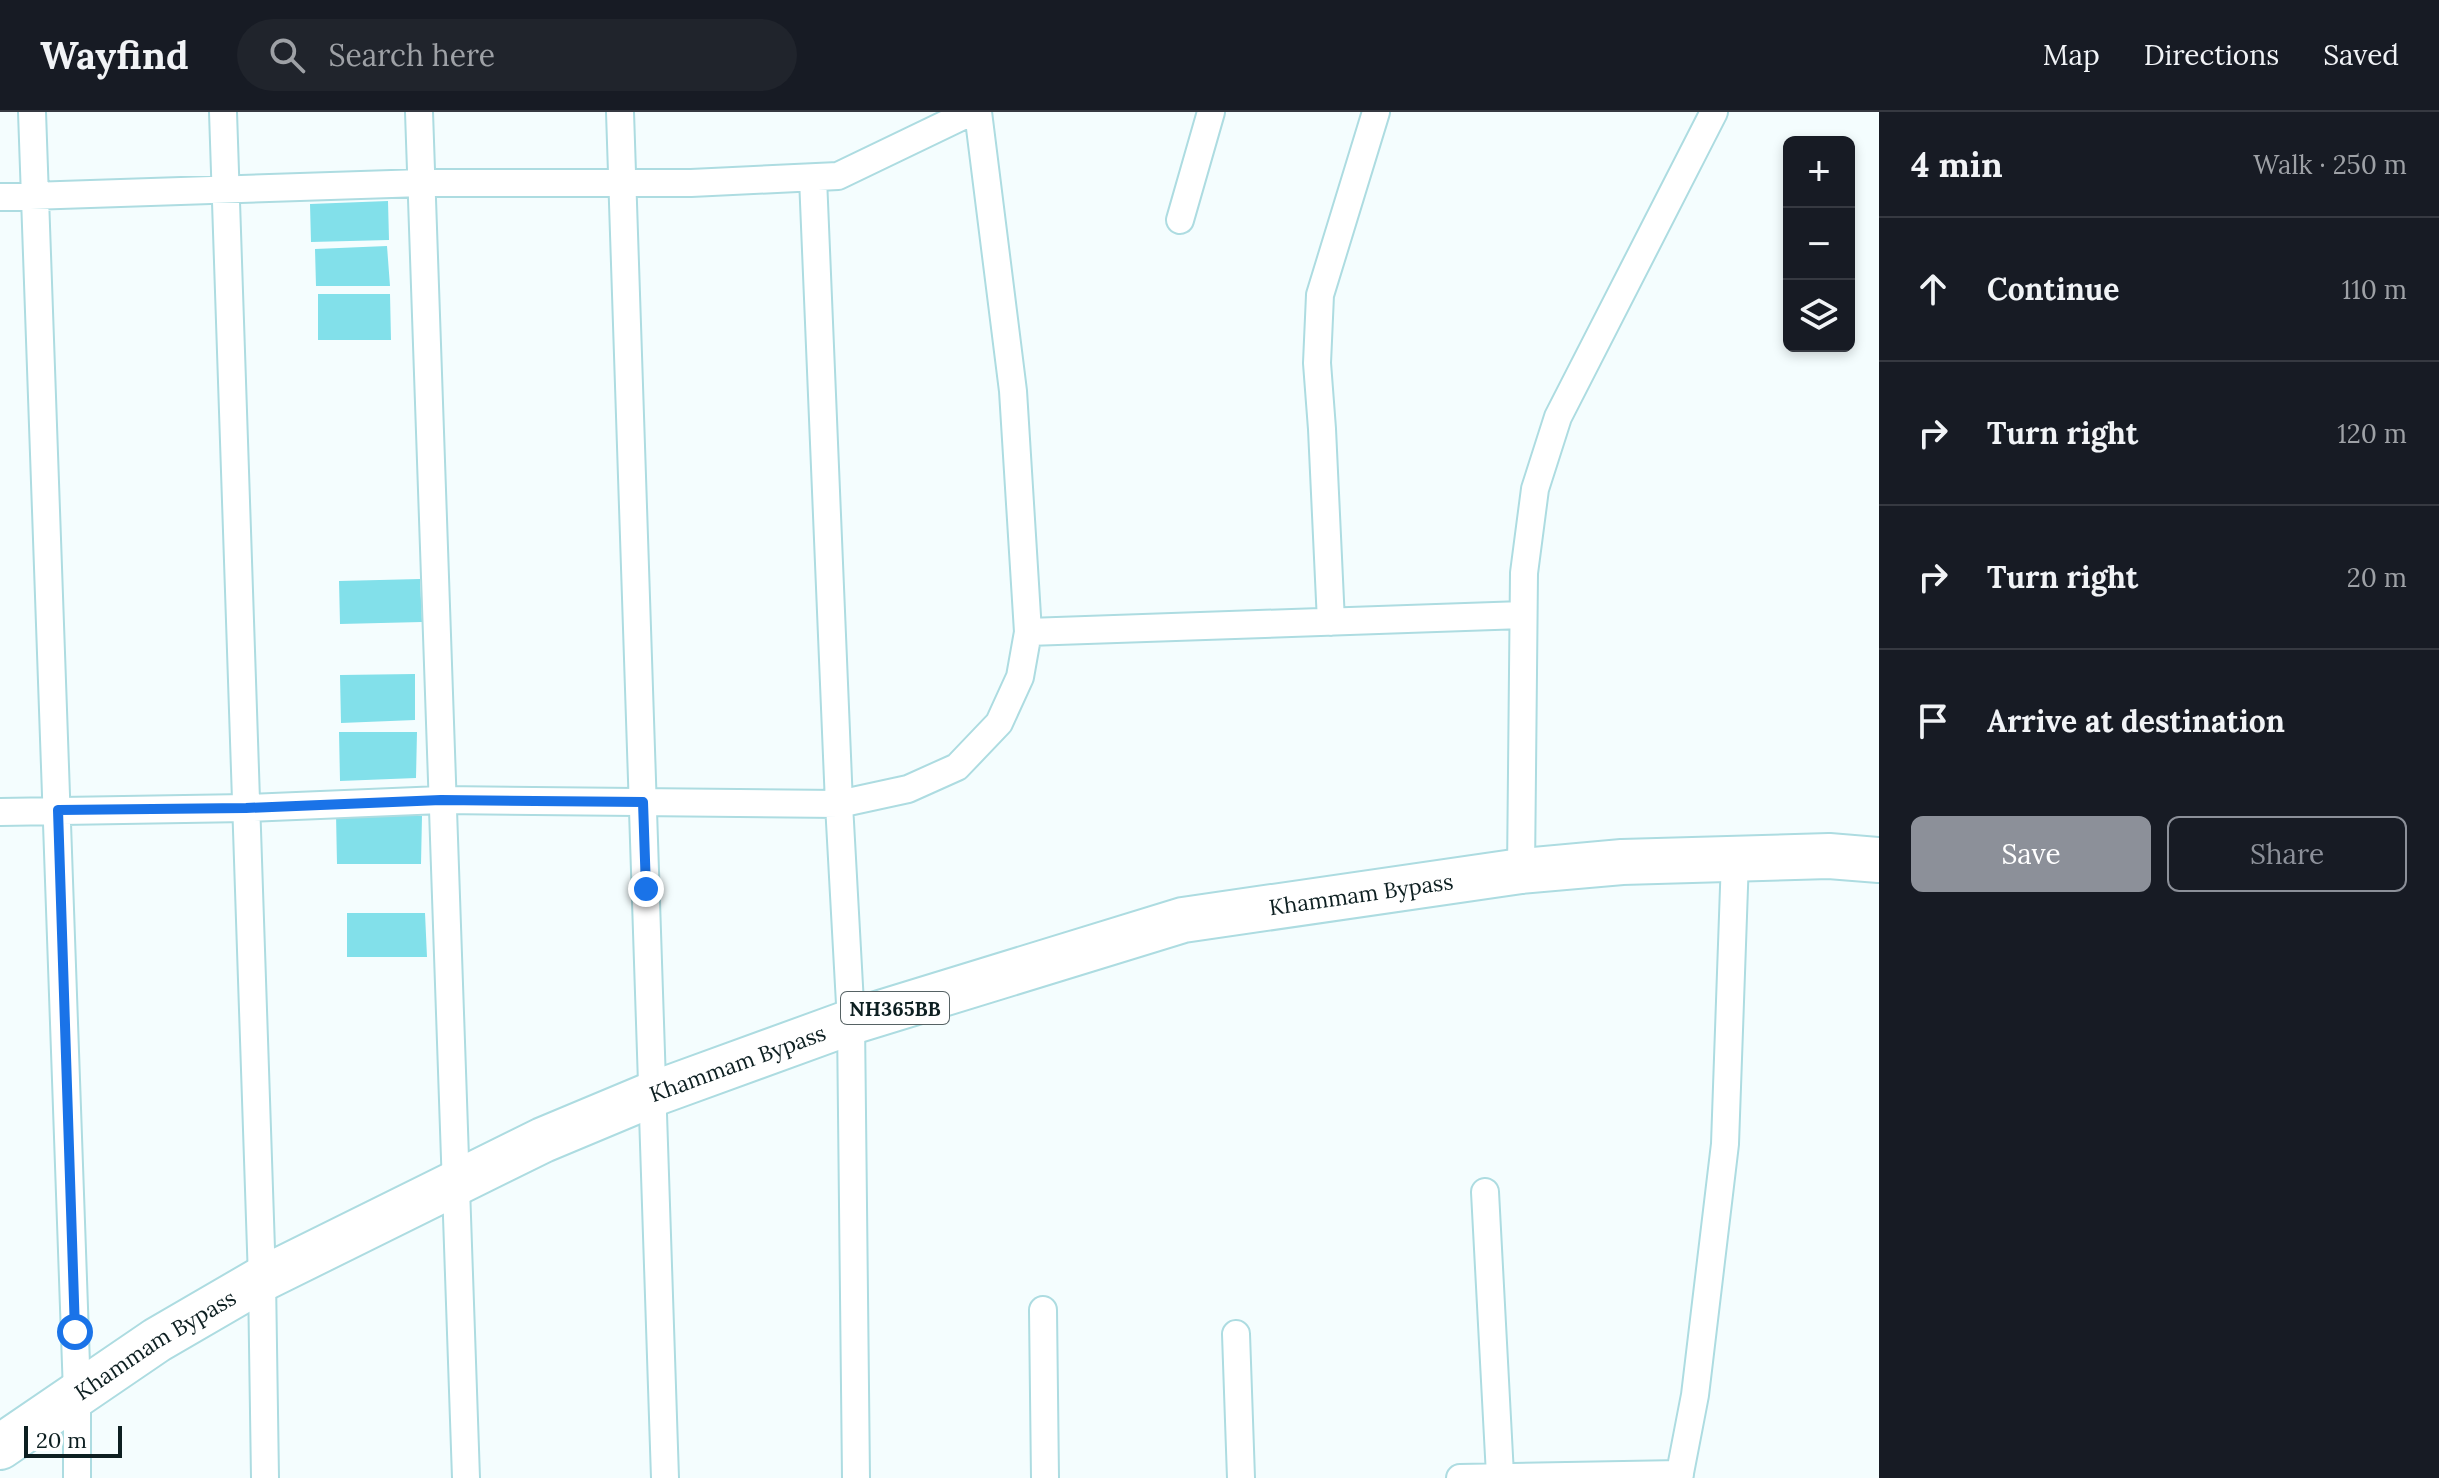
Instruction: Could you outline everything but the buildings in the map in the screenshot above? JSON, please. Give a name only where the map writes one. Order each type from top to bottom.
[{"type":"highway","name":"Khammam Bypass","points":[[0,1447],[157,1340],[262,1279],[456,1182],[543,1140],[653,1094],[851,1022],[1183,920],[1521,871],[1622,862],[1829,856],[1879,860]]},
{"type":"street","points":[[32,112],[58,810],[77,1393],[77,1478]]},
{"type":"street","points":[[223,112],[262,1279],[265,1478]]},
{"type":"street","points":[[419,112],[466,1478]]},
{"type":"street","points":[[620,112],[665,1478]]},
{"type":"street","points":[[0,197],[422,183],[622,183],[838,176],[971,112]]},
{"type":"street","points":[[0,812],[246,808],[441,800],[839,804],[908,789],[957,767],[999,723],[1020,677],[1028,632],[1013,391],[978,112]]},
{"type":"street","points":[[1180,220],[1211,112]]},
{"type":"street","points":[[1331,622],[1317,363],[1320,295],[1376,112]]},
{"type":"street","points":[[1521,871],[1524,573],[1535,489],[1558,417],[1714,112]]},
{"type":"street","points":[[813,178],[851,1022],[856,1478]]},
{"type":"street","points":[[1028,632],[1523,615]]},
{"type":"street","points":[[1460,1478],[1500,1475],[1680,1476],[1695,1395],[1725,1144],[1735,859]]},
{"type":"street","points":[[1485,1192],[1500,1475]]},
{"type":"street","points":[[1043,1310],[1045,1478]]},
{"type":"street","points":[[1236,1334],[1241,1478]]},
{"type":"route","points":[[75,1332],[58,810],[246,808],[441,800],[643,802],[646,889]]}]
